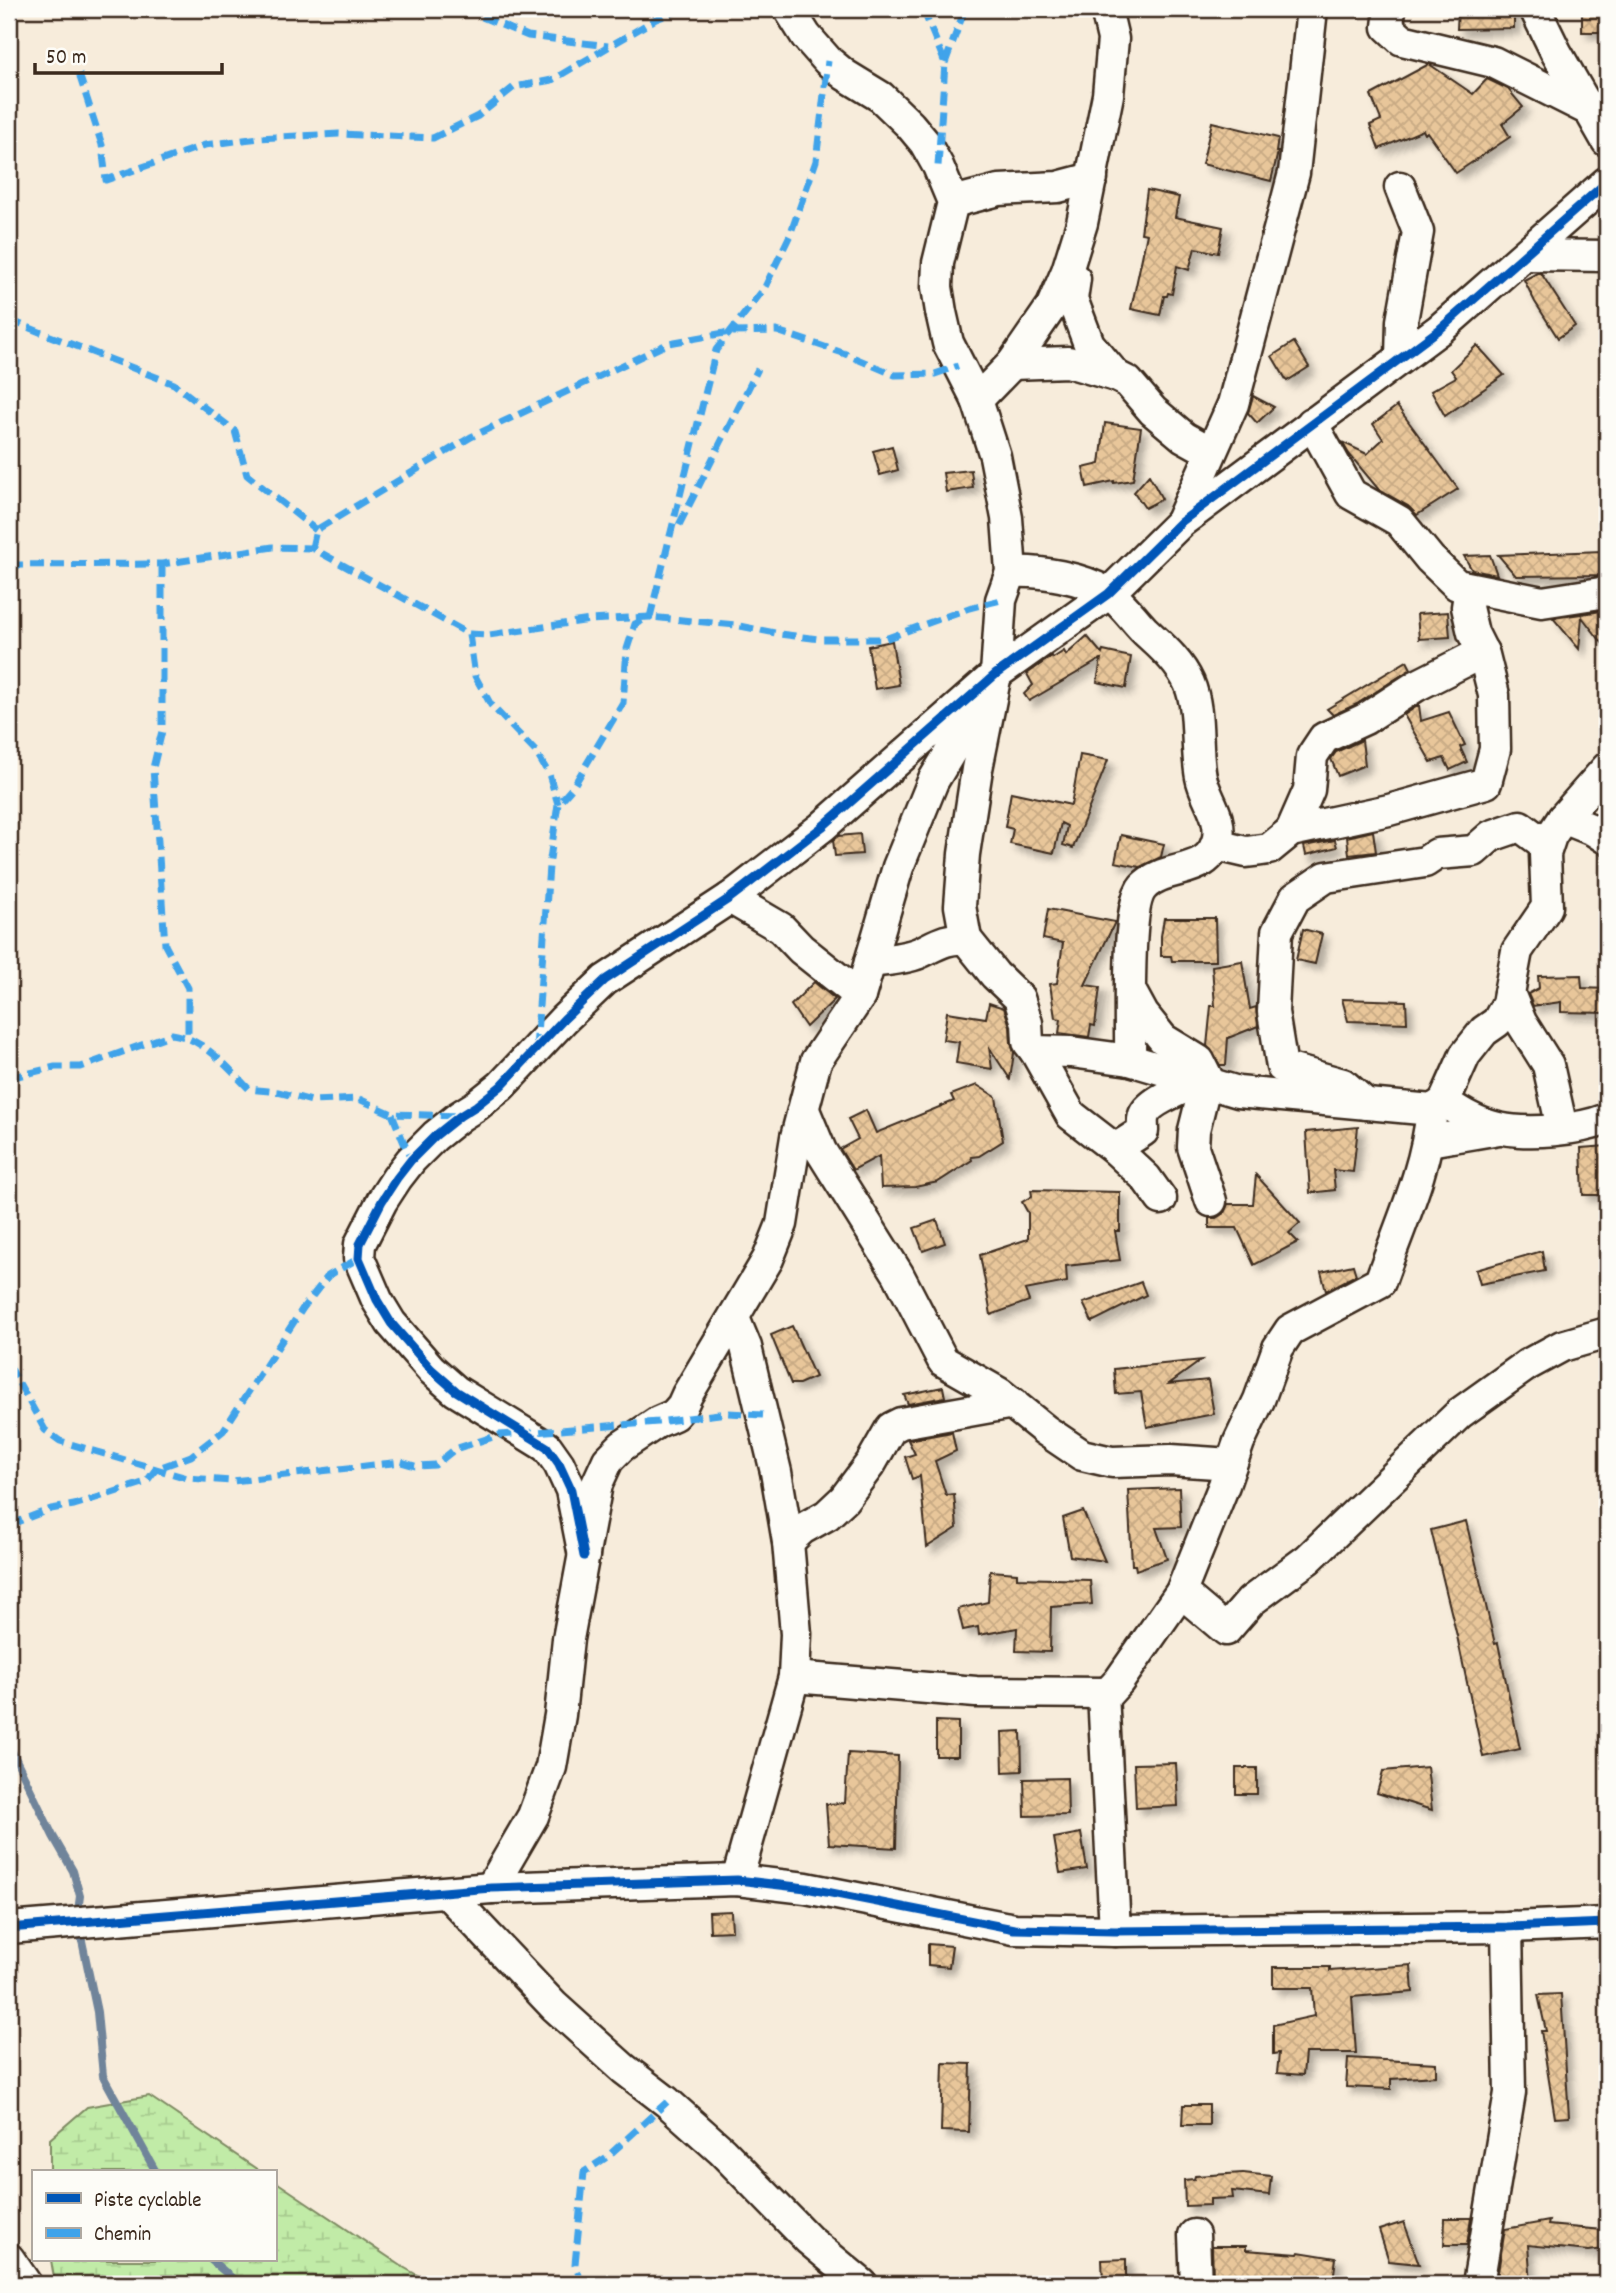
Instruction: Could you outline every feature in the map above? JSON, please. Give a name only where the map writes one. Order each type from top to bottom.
[{"type":"street","points":[[789,9],[806,36],[828,61],[881,97],[910,125],[925,143],[938,166],[953,202],[937,263],[937,287],[948,343],[977,400],[998,466],[1011,572],[1001,600],[996,674],[964,854],[960,906],[967,939],[995,975],[1019,998],[1027,1023],[1028,1042],[1071,1115],[1115,1149],[1146,1178],[1161,1199]]},
{"type":"street","points":[[977,400],[1012,365],[1052,306],[1067,271],[1082,223],[1108,95],[1113,39],[1105,9]]},
{"type":"street","points":[[1181,522],[1233,404],[1294,173],[1312,9]]},
{"type":"street","points":[[1390,9],[1388,27],[1402,40],[1493,62],[1587,109]]},
{"type":"street","points":[[1535,9],[1587,109],[1607,141]]},
{"type":"street","points":[[953,202],[999,190],[1024,191],[1058,187],[1092,178]]},
{"type":"street","points":[[584,1556],[571,1490],[559,1464],[547,1447],[456,1391],[431,1369],[407,1343],[384,1311],[362,1269],[359,1258],[360,1244],[397,1178],[435,1136],[501,1086],[605,980],[730,898],[843,809],[996,674],[1108,594],[1181,522],[1440,329],[1607,182]]},
{"type":"street","points":[[1400,187],[1418,232],[1402,321],[1401,357]]},
{"type":"street","points":[[1526,254],[1607,256]]},
{"type":"street","points":[[1075,279],[1072,299],[1089,344],[1116,376]]},
{"type":"street","points":[[1012,365],[1068,362],[1116,376],[1128,383],[1153,411],[1184,437],[1211,452]]},
{"type":"street","points":[[1312,423],[1351,494],[1399,521],[1457,585],[1542,602],[1607,592]]},
{"type":"street","points":[[1011,572],[1028,570],[1066,577],[1108,594],[1171,654],[1189,684],[1194,705],[1201,778],[1218,820],[1218,835],[1216,845],[1208,858],[1194,867],[1162,876],[1142,888],[1138,896],[1131,943],[1130,1060]]},
{"type":"street","points":[[1291,831],[1389,810],[1486,783],[1495,749],[1494,695],[1483,652],[1473,634],[1468,607],[1470,588]]},
{"type":"street","points":[[1216,845],[1246,852],[1269,849],[1291,831],[1309,790],[1312,756],[1324,738],[1365,719],[1416,686],[1483,652]]},
{"type":"street","points":[[491,1888],[533,1816],[551,1767],[568,1639],[597,1484],[608,1460],[622,1446],[674,1415],[768,1259],[782,1224],[796,1136],[816,1061],[860,996],[898,867],[933,781],[996,674]]},
{"type":"street","points":[[794,1678],[976,1692],[1108,1693],[1119,1681],[1181,1592],[1278,1348],[1290,1330],[1380,1282],[1416,1188],[1438,1106],[1465,1055],[1484,1031],[1496,1022],[1507,1004],[1517,951],[1547,907],[1545,854],[1551,836],[1563,818],[1607,768]]},
{"type":"street","points":[[1563,818],[1607,839]]},
{"type":"street","points":[[1367,1104],[1343,1084],[1282,1067],[1273,1012],[1277,932],[1295,898],[1326,877],[1425,862],[1437,854],[1474,851],[1491,836],[1520,826],[1547,846]]},
{"type":"street","points":[[730,898],[781,928],[801,949],[860,996]]},
{"type":"street","points":[[870,962],[919,953],[936,942],[967,939]]},
{"type":"street","points":[[1131,992],[1143,1014],[1163,1039],[1199,1060],[1206,1082],[1194,1130],[1193,1147],[1211,1201]]},
{"type":"street","points":[[1509,993],[1521,1022],[1548,1065],[1562,1128]]},
{"type":"street","points":[[1035,1051],[1071,1052],[1130,1060],[1238,1092],[1367,1104],[1438,1106],[1499,1129]]},
{"type":"street","points":[[1115,1149],[1143,1132],[1142,1117],[1148,1109],[1168,1095],[1206,1082]]},
{"type":"street","points":[[804,1110],[821,1151],[898,1275],[943,1361],[962,1370],[1013,1404],[1082,1455],[1112,1462],[1171,1460],[1231,1464]]},
{"type":"street","points":[[1429,1141],[1499,1129],[1539,1130],[1589,1126],[1607,1119]]},
{"type":"street","points":[[734,1318],[746,1347],[776,1472],[788,1542],[796,1634],[794,1678],[737,1880]]},
{"type":"street","points":[[1181,1592],[1226,1630],[1251,1601],[1308,1559],[1460,1413],[1538,1358],[1562,1346],[1607,1333]]},
{"type":"street","points":[[788,1542],[802,1529],[827,1515],[844,1499],[871,1463],[891,1428],[901,1423],[1013,1404]]},
{"type":"street","points":[[1103,1693],[1115,1930]]},
{"type":"street","points":[[9,1928],[491,1888],[737,1880],[806,1888],[1014,1929],[1507,1927],[1607,1923]]},
{"type":"street","points":[[447,1893],[554,2006],[722,2151],[809,2240],[862,2284]]},
{"type":"street","points":[[1478,2284],[1510,2093],[1507,1927]]},
{"type":"street","points":[[1194,2235],[1196,2284]]},
{"type":"street","points":[[9,2259],[26,2284]]},
{"type":"green space","points":[[149,2096],[258,2170],[50,2170],[50,2139],[87,2107]]},
{"type":"green space","points":[[276,2182],[403,2267],[433,2284],[55,2284],[51,2262],[276,2262]]},
{"type":"building","points":[[1458,9],[1514,9],[1514,28],[1457,29]]},
{"type":"building","points":[[1582,9],[1607,9],[1606,32],[1582,32]]},
{"type":"building","points":[[1429,64],[1473,94],[1487,79],[1508,89],[1523,107],[1502,124],[1510,137],[1456,173],[1427,132],[1425,134],[1423,130],[1379,149],[1370,125],[1381,120],[1371,95]]},
{"type":"building","points":[[1212,122],[1278,138],[1278,152],[1271,181],[1202,164]]},
{"type":"building","points":[[1147,190],[1179,197],[1175,217],[1223,227],[1218,253],[1195,248],[1189,270],[1177,266],[1172,294],[1164,296],[1160,315],[1131,309],[1147,234],[1141,233]]},
{"type":"building","points":[[1541,273],[1575,326],[1558,338],[1524,280]]},
{"type":"building","points":[[1294,342],[1309,367],[1287,381],[1272,356]]},
{"type":"building","points":[[1477,345],[1504,375],[1445,416],[1431,391],[1456,377],[1451,370]]},
{"type":"building","points":[[1253,396],[1274,407],[1257,423],[1248,413]]},
{"type":"building","points":[[1397,406],[1458,489],[1417,515],[1408,506],[1379,490],[1342,442],[1367,454],[1383,439],[1373,424]]},
{"type":"building","points":[[1105,423],[1141,428],[1133,480],[1087,487],[1083,468],[1100,464]]},
{"type":"building","points":[[892,446],[898,470],[880,475],[873,451]]},
{"type":"building","points":[[971,470],[973,488],[946,492],[943,473]]},
{"type":"building","points":[[1149,475],[1162,499],[1145,508],[1134,492]]},
{"type":"building","points":[[1602,551],[1600,575],[1596,576],[1516,576],[1498,555]]},
{"type":"building","points":[[1490,555],[1497,575],[1472,570],[1464,556]]},
{"type":"building","points":[[1602,611],[1603,644],[1582,617],[1579,649],[1553,618]]},
{"type":"building","points":[[1448,612],[1450,637],[1419,639],[1417,614]]},
{"type":"building","points":[[1087,636],[1102,654],[1103,651],[1131,657],[1126,688],[1097,682],[1101,659],[1029,701],[1024,694],[1033,685],[1027,674],[1052,656],[1053,658],[1064,651],[1066,655]]},
{"type":"building","points":[[892,641],[899,685],[875,689],[868,646]]},
{"type":"building","points":[[1407,661],[1411,669],[1357,704],[1333,715],[1327,709]]},
{"type":"building","points":[[1419,705],[1421,721],[1449,712],[1465,745],[1460,747],[1467,762],[1450,770],[1444,758],[1431,762],[1404,715]]},
{"type":"building","points":[[1362,740],[1365,765],[1338,776],[1331,759],[1336,752]]},
{"type":"building","points":[[1080,755],[1108,760],[1073,848],[1063,845],[1067,826],[1061,823],[1054,853],[1010,844],[1013,829],[1005,827],[1011,792],[1071,805]]},
{"type":"building","points":[[1373,831],[1376,852],[1349,855],[1347,837]]},
{"type":"building","points":[[860,834],[862,854],[835,856],[833,840],[838,836]]},
{"type":"building","points":[[1121,835],[1164,844],[1161,857],[1140,867],[1115,862]]},
{"type":"building","points":[[1335,840],[1337,847],[1306,855],[1304,846]]},
{"type":"building","points":[[1048,909],[1115,922],[1085,985],[1100,987],[1095,1026],[1091,1025],[1089,1037],[1059,1033],[1061,1019],[1055,1018],[1050,984],[1057,983],[1063,943],[1043,939]]},
{"type":"building","points":[[1164,918],[1215,918],[1216,961],[1172,961],[1171,956],[1161,956]]},
{"type":"building","points":[[1303,929],[1322,934],[1315,964],[1296,960]]},
{"type":"building","points":[[1242,961],[1250,1009],[1256,1007],[1258,1026],[1228,1038],[1226,1065],[1220,1065],[1207,1046],[1211,1006],[1215,1006],[1212,966]]},
{"type":"building","points":[[1581,975],[1582,988],[1607,989],[1607,1013],[1561,1012],[1561,1002],[1533,1006],[1528,994],[1539,988],[1538,976]]},
{"type":"building","points":[[814,982],[835,999],[806,1027],[791,1005]]},
{"type":"building","points":[[1342,999],[1406,1001],[1407,1023],[1348,1021]]},
{"type":"building","points":[[989,1003],[1004,1008],[1010,1026],[1014,1053],[1010,1079],[989,1047],[992,1069],[956,1063],[959,1042],[943,1040],[947,1012],[986,1018]]},
{"type":"building","points":[[977,1085],[996,1097],[1003,1141],[979,1156],[971,1157],[972,1160],[938,1182],[915,1187],[881,1188],[879,1156],[853,1170],[840,1149],[858,1139],[848,1119],[866,1110],[876,1133],[954,1101],[951,1095]]},
{"type":"building","points":[[1358,1127],[1353,1172],[1333,1170],[1335,1190],[1310,1193],[1306,1132]]},
{"type":"building","points":[[1607,1146],[1607,1195],[1583,1195],[1581,1148]]},
{"type":"building","points":[[1256,1175],[1300,1223],[1289,1233],[1298,1242],[1254,1265],[1237,1228],[1209,1228],[1209,1218],[1216,1218],[1224,1213],[1228,1204],[1253,1204]]},
{"type":"building","points":[[1031,1190],[1120,1192],[1120,1231],[1115,1231],[1120,1260],[1066,1266],[1067,1282],[1025,1290],[1029,1301],[991,1315],[980,1255],[1028,1239],[1028,1213],[1022,1202],[1032,1196]]},
{"type":"building","points":[[937,1220],[945,1243],[923,1251],[914,1228]]},
{"type":"building","points":[[1542,1251],[1545,1271],[1480,1284],[1476,1270]]},
{"type":"building","points":[[1353,1265],[1356,1275],[1326,1291],[1321,1272]]},
{"type":"building","points":[[1141,1282],[1146,1295],[1092,1322],[1083,1303]]},
{"type":"building","points":[[792,1326],[815,1377],[799,1384],[791,1384],[771,1335]]},
{"type":"building","points":[[1202,1360],[1169,1384],[1208,1380],[1214,1414],[1147,1427],[1141,1392],[1116,1394],[1114,1369]]},
{"type":"building","points":[[943,1387],[945,1397],[908,1404],[904,1395]]},
{"type":"building","points":[[952,1432],[956,1451],[935,1461],[946,1495],[954,1494],[957,1528],[927,1547],[920,1476],[912,1479],[905,1457],[915,1454],[908,1440]]},
{"type":"building","points":[[1179,1488],[1181,1527],[1156,1528],[1167,1559],[1136,1570],[1135,1565],[1132,1565],[1128,1490]]},
{"type":"building","points":[[1083,1511],[1105,1561],[1070,1556],[1063,1518]]},
{"type":"building","points":[[1466,1521],[1495,1644],[1498,1643],[1520,1749],[1483,1757],[1431,1530]]},
{"type":"building","points":[[990,1571],[1017,1573],[1017,1578],[1090,1580],[1092,1604],[1051,1607],[1050,1652],[1016,1651],[1017,1628],[979,1635],[978,1627],[963,1630],[958,1609],[988,1602]]},
{"type":"building","points":[[936,1721],[958,1722],[958,1756],[936,1756]]},
{"type":"building","points":[[1021,1731],[1022,1771],[1003,1772],[1002,1732]]},
{"type":"building","points":[[848,1753],[898,1756],[896,1848],[829,1844],[826,1804],[845,1803]]},
{"type":"building","points":[[1176,1763],[1178,1806],[1136,1808],[1134,1764]]},
{"type":"building","points":[[1427,1767],[1432,1810],[1377,1793],[1383,1771]]},
{"type":"building","points":[[1236,1768],[1257,1768],[1257,1794],[1236,1794]]},
{"type":"building","points":[[1067,1778],[1068,1815],[1025,1816],[1024,1779]]},
{"type":"building","points":[[1081,1833],[1087,1869],[1060,1873],[1054,1838]]},
{"type":"building","points":[[731,1911],[732,1931],[710,1932],[709,1912]]},
{"type":"building","points":[[928,1944],[952,1946],[949,1967],[928,1965]]},
{"type":"building","points":[[1411,1965],[1413,1992],[1352,1997],[1356,2053],[1305,2053],[1303,2075],[1277,2073],[1279,2053],[1273,2054],[1273,2025],[1314,2016],[1312,1988],[1273,1988],[1273,1967],[1330,1967],[1330,1971]]},
{"type":"building","points":[[1561,1994],[1569,2117],[1555,2118],[1541,2031],[1546,2031],[1538,1995]]},
{"type":"building","points":[[1348,2058],[1436,2063],[1436,2076],[1391,2079],[1391,2089],[1346,2087]]},
{"type":"building","points":[[943,2063],[971,2064],[969,2132],[941,2131]]},
{"type":"building","points":[[1183,2105],[1209,2105],[1209,2125],[1182,2125]]},
{"type":"building","points":[[1243,2173],[1271,2176],[1269,2195],[1232,2191],[1233,2198],[1210,2199],[1210,2205],[1185,2206],[1184,2180],[1194,2179],[1195,2176]]},
{"type":"building","points":[[1445,2218],[1471,2218],[1467,2245],[1444,2245]]},
{"type":"building","points":[[1549,2221],[1548,2225],[1602,2230],[1604,2249],[1589,2251],[1528,2245],[1531,2283],[1496,2284],[1505,2229]]},
{"type":"building","points":[[1404,2222],[1419,2264],[1389,2261],[1379,2230]]},
{"type":"building","points":[[1212,2246],[1246,2246],[1246,2250],[1299,2252],[1336,2258],[1333,2281],[1263,2279],[1263,2275],[1213,2275]]},
{"type":"building","points":[[1126,2259],[1126,2284],[1103,2284],[1102,2260]]},
{"type":"waterway","points":[[9,1745],[73,1871],[80,1896],[78,1911],[81,1936],[97,2012],[103,2076],[155,2170]]},
{"type":"waterway","points":[[213,2262],[239,2284]]},
{"type":"marked path","points":[[79,74],[102,145],[106,180],[205,145],[259,138],[339,134],[433,138],[478,116],[514,87],[552,80],[656,19],[682,9]]},
{"type":"marked path","points":[[923,9],[945,63],[938,166]]},
{"type":"marked path","points":[[945,63],[965,9]]},
{"type":"marked path","points":[[482,17],[528,36],[608,46]]},
{"type":"marked path","points":[[536,1049],[549,866],[558,804],[573,787],[623,703],[627,649],[635,624],[650,617],[716,350],[764,289],[790,235],[816,161],[828,61]]},
{"type":"marked path","points":[[9,320],[174,384],[235,431],[247,475],[316,530]]},
{"type":"marked path","points":[[312,548],[316,530],[471,437],[669,343],[730,332],[777,331],[843,353],[895,375],[935,374],[958,366]]},
{"type":"marked path","points":[[679,525],[758,369]]},
{"type":"marked path","points":[[9,565],[162,564],[273,547],[312,548],[469,634],[475,676],[491,705],[535,751],[549,774],[558,804]]},
{"type":"marked path","points":[[162,564],[162,731],[153,768],[165,945],[188,988],[188,1036]]},
{"type":"marked path","points":[[469,634],[489,635],[590,620],[650,617],[735,625],[819,639],[885,639],[969,608],[1001,600]]},
{"type":"marked path","points":[[9,1078],[55,1067],[81,1067],[172,1034],[205,1048],[249,1089],[278,1092],[312,1101],[359,1099],[392,1114],[460,1116]]},
{"type":"marked path","points":[[392,1114],[411,1160]]},
{"type":"marked path","points":[[9,1525],[51,1509],[74,1505],[146,1482],[156,1469],[191,1456],[223,1431],[303,1308],[328,1276],[359,1258]]},
{"type":"marked path","points":[[9,1365],[45,1430],[60,1441],[187,1478],[233,1481],[401,1462],[415,1466],[435,1465],[455,1449],[499,1435],[658,1422],[727,1413],[763,1415]]},
{"type":"marked path","points":[[582,2284],[575,2264],[584,2172],[607,2157],[667,2102]]},
{"type":"cycle path","points":[[584,1556],[571,1490],[559,1464],[547,1447],[456,1391],[431,1369],[391,1323],[377,1300],[359,1258],[360,1244],[397,1178],[435,1136],[501,1086],[605,980],[730,898],[822,827],[996,674],[1108,594],[1181,522],[1440,329],[1607,182]]},
{"type":"cycle path","points":[[9,1928],[491,1888],[737,1880],[806,1888],[1014,1929],[1115,1931],[1507,1927],[1607,1923]]}]
